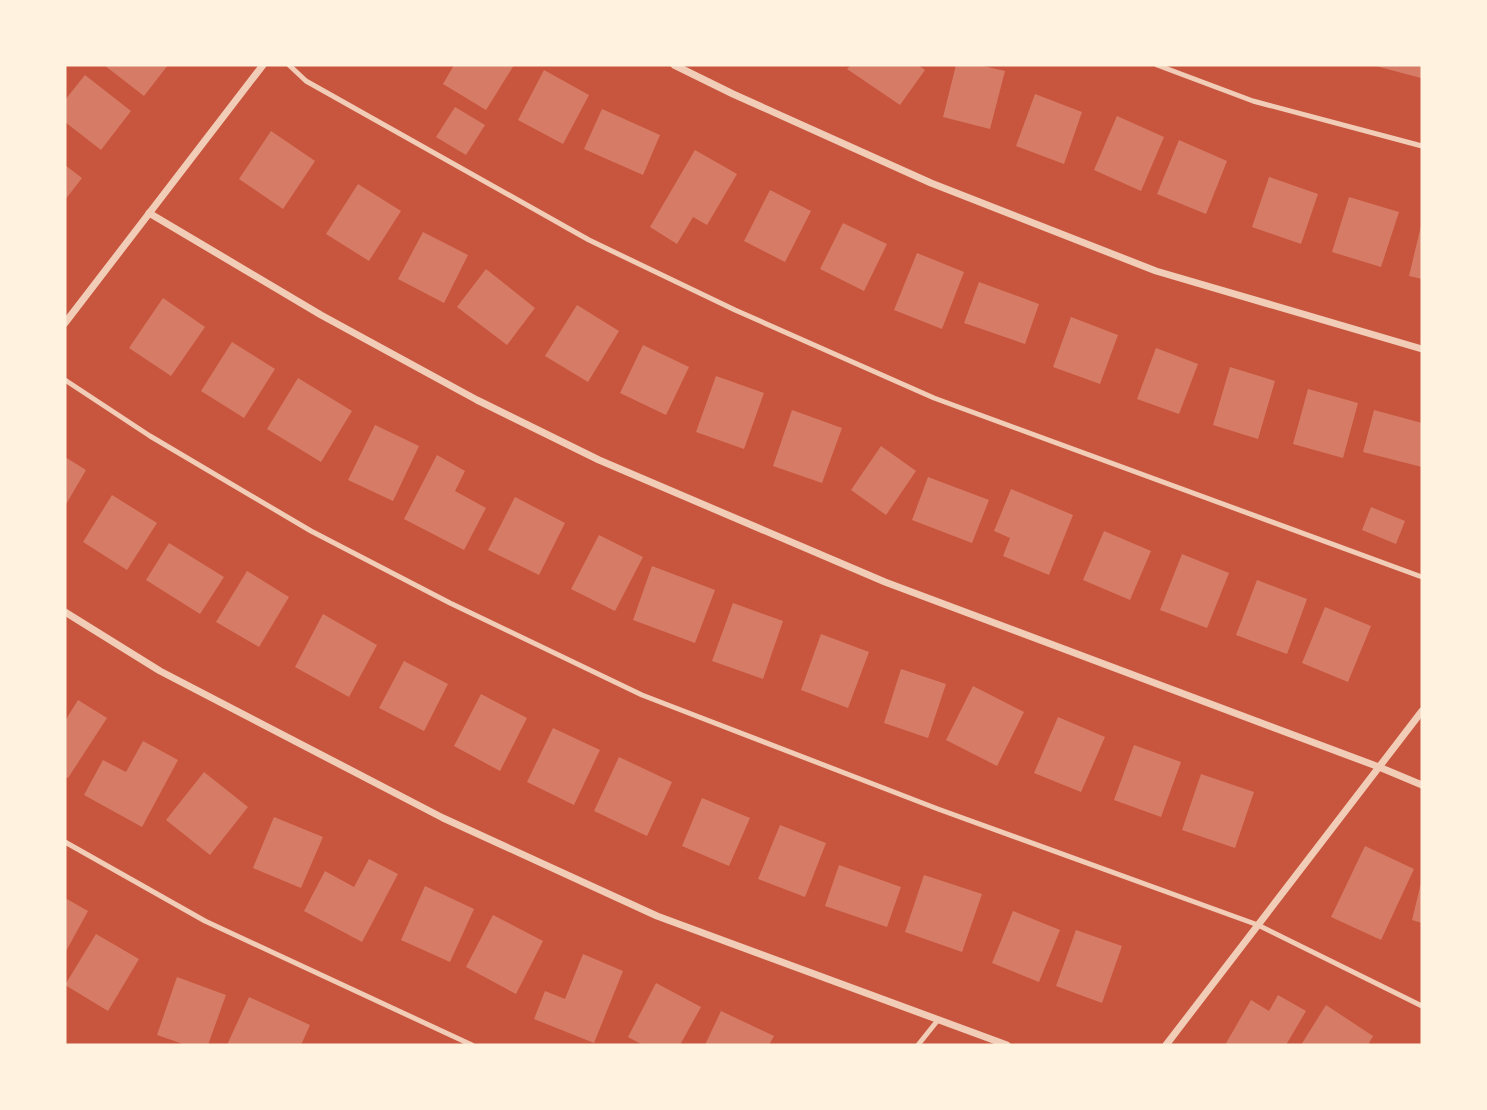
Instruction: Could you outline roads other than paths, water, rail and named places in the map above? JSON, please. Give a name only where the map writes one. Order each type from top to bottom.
[{"type":"street","points":[[65,323],[263,65]]},
{"type":"street","points":[[674,65],[932,183],[1156,271],[1422,349]]},
{"type":"street","points":[[149,213],[321,315],[477,400],[599,460],[886,582],[1379,766],[1422,785]]},
{"type":"street","points":[[65,612],[160,671],[443,818],[657,916],[1007,1045]]},
{"type":"street","points":[[1166,1045],[1422,711]]},
{"type":"lane","points":[[289,65],[306,81],[589,240],[735,310],[934,398],[1422,577]]},
{"type":"lane","points":[[1157,65],[1253,100],[1422,146]]},
{"type":"lane","points":[[65,380],[150,436],[311,531],[450,603],[642,695],[938,809],[1258,925],[1422,1006]]},
{"type":"lane","points":[[65,842],[205,921],[472,1045]]},
{"type":"lane","points":[[918,1045],[938,1020]]}]
